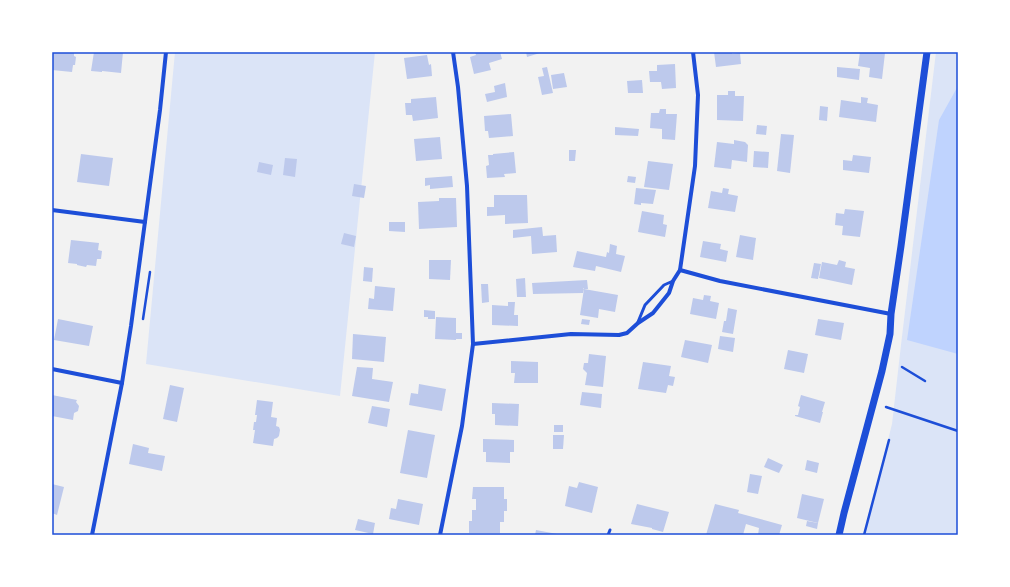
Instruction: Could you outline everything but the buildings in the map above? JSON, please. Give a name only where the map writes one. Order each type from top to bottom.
[{"type":"street","points":[[92,535],[122,383],[132,319],[160,110],[166,52]]},
{"type":"street","points":[[440,535],[462,426],[473,344],[467,186],[458,87],[453,52]]},
{"type":"street","points":[[473,344],[571,334],[619,335],[627,333],[638,323],[653,313],[669,293],[673,281],[680,270],[695,166],[698,95],[693,52]]},
{"type":"street","points":[[840,535],[844,513],[882,371],[890,334],[891,314],[927,52]]},
{"type":"street","points":[[52,210],[145,222]]},
{"type":"street","points":[[680,270],[720,282],[891,314]]},
{"type":"street","points":[[52,370],[122,383]]},
{"type":"lane","points":[[638,323],[645,305],[664,285],[673,281]]},
{"type":"lane","points":[[608,535],[610,530]]},
{"type":"path","points":[[902,367],[925,381]]},
{"type":"path","points":[[886,407],[958,431]]},
{"type":"path","points":[[864,535],[889,440]]},
{"type":"shaded area","points":[[175,52],[375,52],[340,396],[146,364]]},
{"type":"shaded area","points":[[936,52],[958,52],[958,535],[864,535],[892,424]]},
{"type":"water","points":[[958,86],[958,354],[907,340],[939,120]]}]
